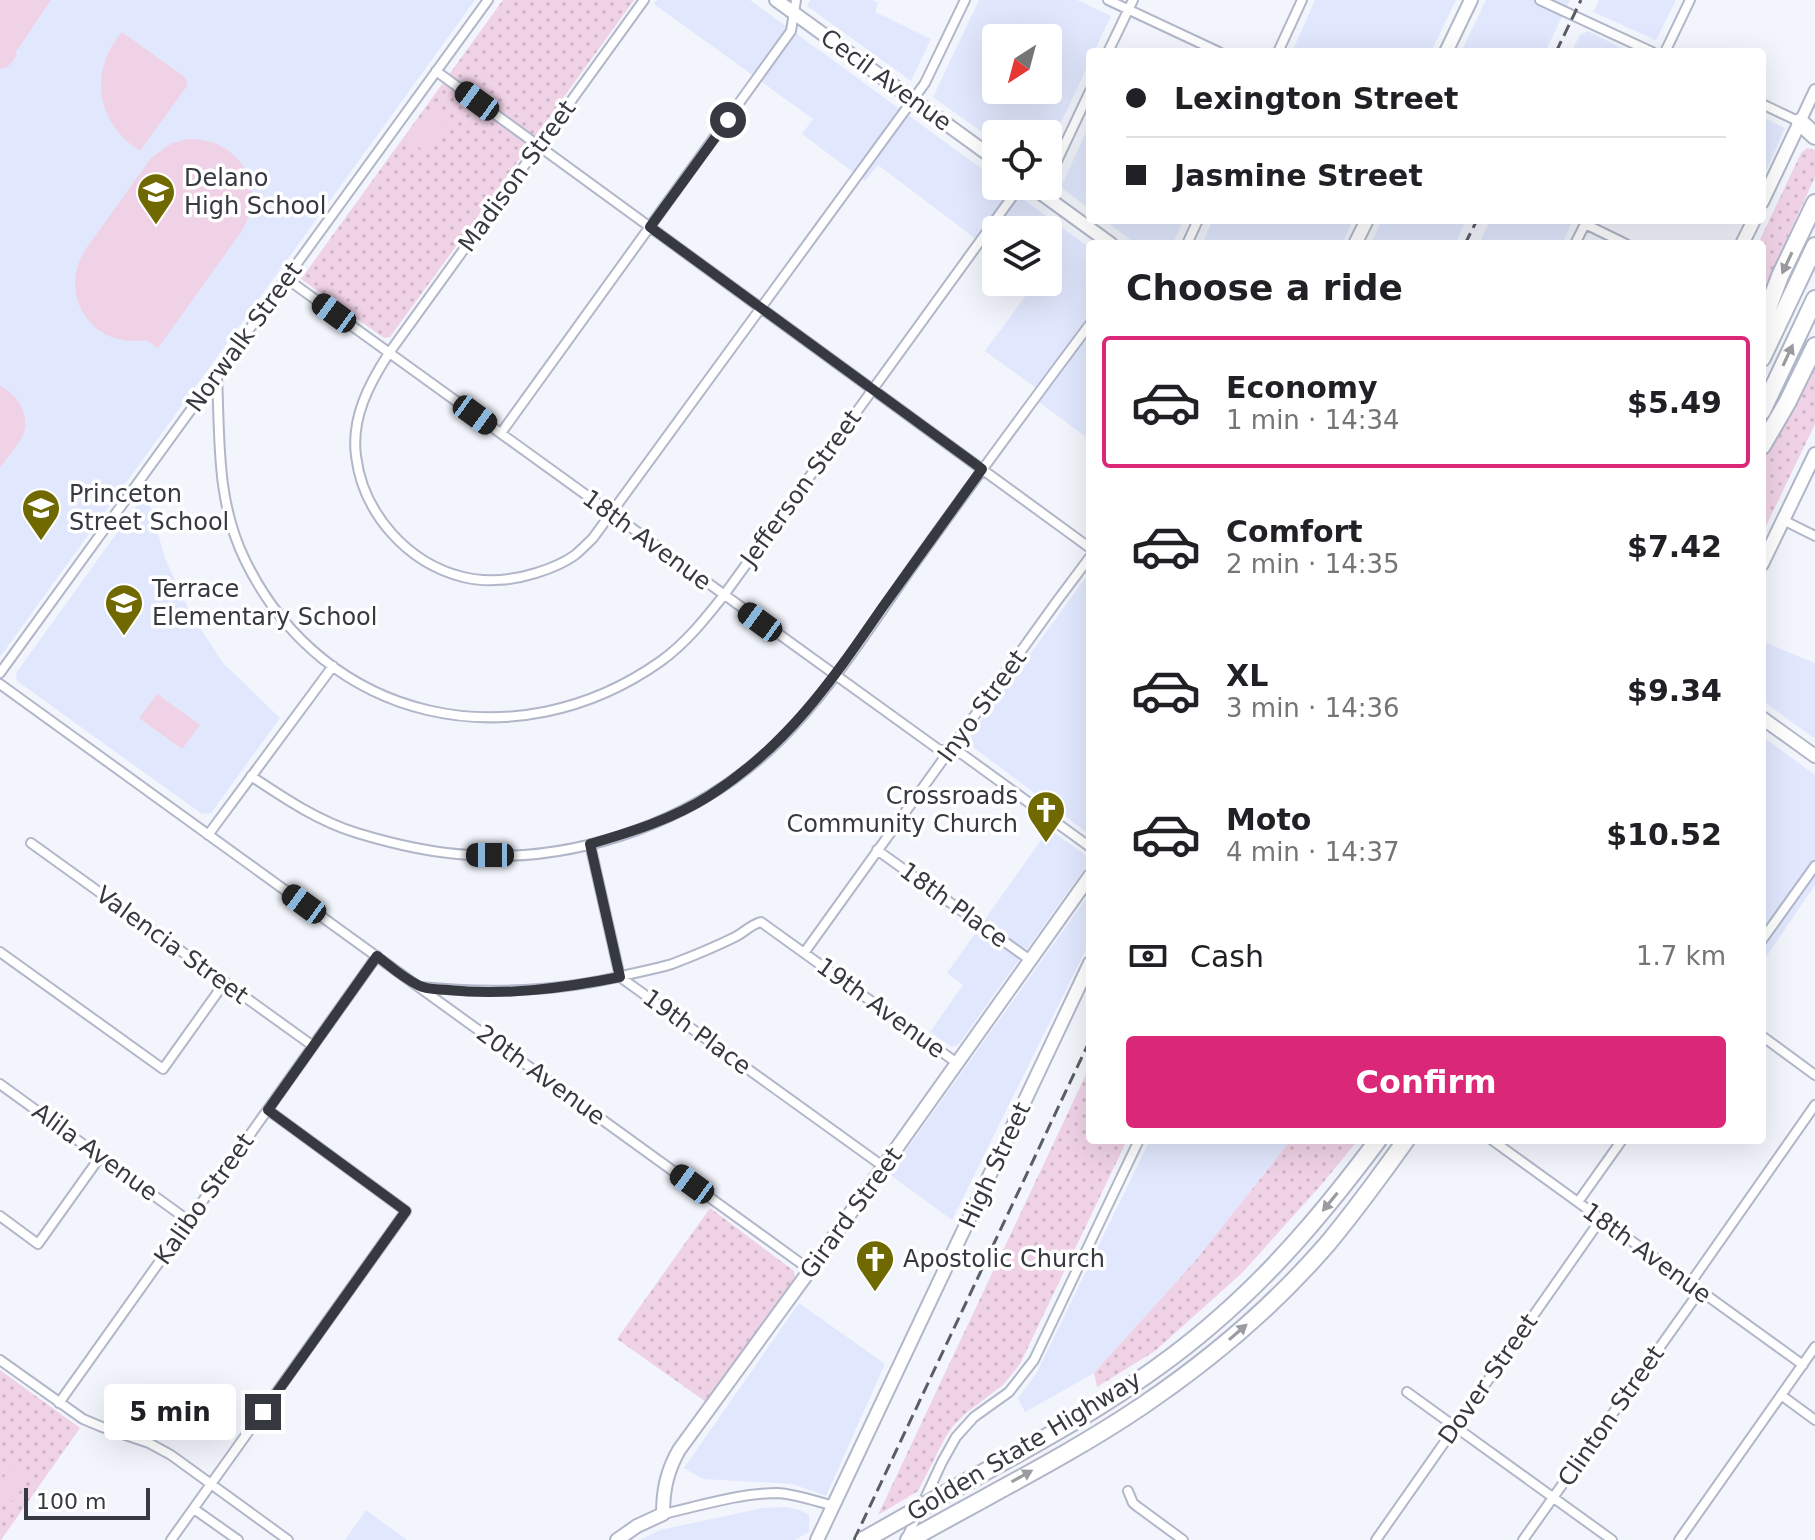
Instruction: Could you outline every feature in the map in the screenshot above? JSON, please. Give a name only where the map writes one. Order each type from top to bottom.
[{"type":"highway","points":[[1808,122],[1815,136]]},
{"type":"highway","points":[[1766,313],[1815,203]]},
{"type":"highway","points":[[1766,350],[1815,246]]},
{"type":"highway","points":[[1766,403],[1815,299]]},
{"type":"highway","points":[[1766,439],[1815,346]]},
{"type":"highway","name":"Golden State Highway","points":[[864,1540],[1111,1399],[1178,1352],[1258,1281],[1295,1242],[1375,1144]]},
{"type":"highway","name":"Golden State Highway","points":[[908,1540],[1107,1428],[1165,1390],[1219,1348],[1270,1303],[1327,1243],[1403,1144]]},
{"type":"main road","name":"Cecil Avenue","points":[[776,0],[795,7],[982,150]]},
{"type":"main road","points":[[1448,48],[1471,0]]},
{"type":"main road","points":[[1766,195],[1808,122]]},
{"type":"main road","points":[[1054,200],[1106,240]]},
{"type":"main road","points":[[1766,556],[1815,454]]},
{"type":"main road","points":[[1766,724],[1815,756]]},
{"type":"main road","name":"Girard Street","points":[[663,1514],[664,1486],[679,1450],[1086,882]]},
{"type":"main road","name":"High Street","points":[[817,1540],[1086,971]]},
{"type":"main road","points":[[617,1540],[663,1514]]},
{"type":"street","name":"Norwalk Street","points":[[0,673],[488,0]]},
{"type":"street","name":"Madison Street","points":[[644,0],[389,353],[363,400],[357,426],[356,455],[362,484],[373,509],[411,553],[464,578],[493,580],[547,570],[573,557],[593,538],[925,83],[965,0]]},
{"type":"street","points":[[1108,0],[1211,48]]},
{"type":"street","points":[[1110,48],[1133,0]]},
{"type":"street","points":[[1280,48],[1302,0]]},
{"type":"street","points":[[1540,0],[1643,48]]},
{"type":"street","points":[[1667,48],[1690,0]]},
{"type":"street","points":[[501,433],[791,31],[795,7]]},
{"type":"street","points":[[436,71],[1086,545]]},
{"type":"street","points":[[1766,106],[1808,122],[1815,90]]},
{"type":"street","points":[[1062,150],[1086,99]]},
{"type":"street","name":"Jefferson Street","points":[[217,376],[221,476],[238,545],[261,590],[308,647],[361,684],[387,697],[432,712],[498,718],[544,713],[586,702],[626,683],[663,660],[695,632],[1010,200]]},
{"type":"street","points":[[1590,224],[1619,240]]},
{"type":"street","name":"18th Avenue","points":[[287,279],[938,749],[962,754],[1086,844]]},
{"type":"street","points":[[251,776],[317,816],[355,832],[431,851],[470,855],[510,856],[590,844],[669,817],[708,797],[746,770],[808,710],[1086,329]]},
{"type":"street","points":[[1783,520],[1815,536]]},
{"type":"street","name":"Inyo Street","points":[[804,953],[1086,563]]},
{"type":"street","points":[[208,835],[333,666]]},
{"type":"street","name":"20th Avenue","points":[[0,684],[810,1270]]},
{"type":"street","name":"Valencia Street","points":[[31,843],[313,1046]]},
{"type":"street","name":"19th Place","points":[[590,844],[620,977],[884,1167]]},
{"type":"street","name":"18th Place","points":[[877,850],[1030,960]]},
{"type":"street","points":[[1766,934],[1815,866]]},
{"type":"street","points":[[420,987],[500,992],[620,977],[670,964],[740,935],[761,922],[804,953]]},
{"type":"street","points":[[0,952],[163,1069],[225,982]]},
{"type":"street","name":"19th Avenue","points":[[804,953],[957,1063]]},
{"type":"street","name":"Kalibo Street","points":[[59,1403],[377,956]]},
{"type":"street","points":[[1766,1039],[1815,1075]]},
{"type":"street","name":"Alila Avenue","points":[[0,1084],[189,1221]]},
{"type":"street","points":[[1689,1285],[1815,1105]]},
{"type":"street","points":[[171,1540],[406,1211],[268,1110]]},
{"type":"street","points":[[908,1540],[956,1437],[974,1417],[1009,1392],[1034,1360],[1137,1144]]},
{"type":"street","name":"18th Avenue","points":[[1498,1144],[1803,1365]]},
{"type":"street","points":[[1578,1202],[1619,1144]]},
{"type":"street","points":[[0,1216],[38,1244],[100,1157]]},
{"type":"street","name":"Dover Street","points":[[1376,1540],[1601,1219]]},
{"type":"street","name":"Clinton Street","points":[[1523,1540],[1699,1292]]},
{"type":"street","points":[[1679,1540],[1815,1347]]},
{"type":"street","points":[[0,1360],[83,1419],[149,1443],[171,1455],[288,1540]]},
{"type":"street","points":[[1407,1392],[1612,1540]]},
{"type":"street","points":[[1781,1395],[1815,1420]]},
{"type":"street","points":[[1128,1491],[1133,1503],[1183,1540]]},
{"type":"street","points":[[663,1514],[776,1493],[834,1506]]},
{"type":"street","points":[[194,1509],[238,1540]]},
{"type":"shaded area","name":"Delano High School","points":[[0,0],[475,0],[0,657]]},
{"type":"shaded area","points":[[0,0],[51,0],[15,53],[14,60],[0,69]]},
{"type":"shaded area","points":[[503,0],[634,0],[525,155],[390,337],[384,338],[301,279]]},
{"type":"shaded area","points":[[657,0],[750,0],[982,169],[982,200],[1024,200],[1046,216],[982,216],[980,242],[878,165],[865,181],[802,134],[813,119],[654,4]]},
{"type":"shaded area","points":[[810,0],[872,0],[878,3],[875,12],[931,39],[911,81],[807,6]]},
{"type":"shaded area","points":[[979,0],[1077,0],[1111,16],[1096,48],[1086,48],[1086,69],[1062,120],[982,120],[982,132],[933,97]]},
{"type":"shaded area","points":[[1315,0],[1456,0],[1433,48],[1294,48]]},
{"type":"shaded area","points":[[1486,0],[1570,0],[1547,48],[1463,48]]},
{"type":"shaded area","points":[[1599,0],[1676,0],[1656,40],[1593,12]]},
{"type":"shaded area","points":[[1588,31],[1621,48],[1573,48],[1580,35]]},
{"type":"shaded area","points":[[122,32],[186,78],[187,86],[140,151],[114,126],[102,96],[104,64]]},
{"type":"shaded area","points":[[430,108],[448,121],[426,152],[407,139]]},
{"type":"shaded area","points":[[1766,119],[1785,128],[1766,171]]},
{"type":"shaded area","points":[[1086,132],[1086,207],[1062,185]]},
{"type":"shaded area","points":[[188,139],[206,141],[235,156],[250,183],[252,198],[249,215],[241,232],[158,348],[146,340],[127,341],[110,336],[96,328],[85,316],[75,285],[77,267],[85,250],[151,158],[172,143]]},
{"type":"shaded area","points":[[1807,148],[1815,150],[1815,177],[1766,285],[1766,240],[1760,240],[1801,153]]},
{"type":"shaded area","points":[[1109,224],[1182,224],[1174,240],[1131,240]]},
{"type":"shaded area","points":[[1211,224],[1351,224],[1344,240],[1204,240]]},
{"type":"shaded area","points":[[1380,224],[1464,224],[1457,240],[1373,240]]},
{"type":"shaded area","points":[[1488,224],[1571,224],[1564,240],[1481,240]]},
{"type":"shaded area","points":[[1062,228],[1086,245],[1086,437],[1035,399],[1040,391],[985,351],[1026,296],[1062,296]]},
{"type":"shaded area","points":[[1815,361],[1815,424],[1766,526],[1766,449]]},
{"type":"shaded area","points":[[0,386],[12,394],[21,406],[25,427],[21,439],[0,468]]},
{"type":"shaded area","name":"Terrace Elementary School","points":[[140,501],[149,502],[165,558],[189,611],[223,663],[280,718],[211,813],[202,814],[17,681],[16,673]]},
{"type":"shaded area","points":[[1086,577],[1086,832],[969,744],[972,733]]},
{"type":"shaded area","points":[[1766,643],[1815,663],[1815,739],[1766,703]]},
{"type":"shaded area","points":[[157,694],[200,725],[182,749],[139,718]]},
{"type":"shaded area","points":[[1766,739],[1815,775],[1815,885],[1766,957]]},
{"type":"shaded area","points":[[1049,829],[1086,856],[1086,866],[958,1045],[952,1047],[930,1032],[963,985],[947,973]]},
{"type":"shaded area","points":[[1086,899],[1086,949],[952,1220],[889,1174]]},
{"type":"shaded area","points":[[1086,1074],[1086,1144],[1125,1144],[1020,1364],[1003,1385],[953,1426],[918,1491],[878,1515]]},
{"type":"shaded area","points":[[1148,1144],[1288,1144],[1195,1261],[1094,1373],[1025,1412],[1018,1398],[1036,1374]]},
{"type":"shaded area","points":[[1288,1144],[1355,1144],[1242,1273],[1155,1351],[1097,1387],[1094,1373],[1195,1261]]},
{"type":"shaded area","points":[[710,1208],[794,1271],[795,1279],[706,1402],[617,1339]]},
{"type":"shaded area","points":[[799,1303],[885,1364],[826,1496],[792,1484],[703,1479],[684,1468]]},
{"type":"shaded area","points":[[0,1370],[80,1428],[1,1540],[0,1540]]},
{"type":"shaded area","points":[[14,1462],[32,1473],[13,1502],[0,1493],[0,1483]]},
{"type":"shaded area","points":[[787,1507],[809,1515],[809,1532],[795,1540],[640,1540],[660,1530],[763,1508]]},
{"type":"shaded area","points":[[366,1510],[407,1540],[345,1540]]},
{"type":"railway","points":[[1558,48],[1581,0]]},
{"type":"railway","points":[[1467,240],[1475,224]]},
{"type":"railway","points":[[854,1540],[1086,1048]]},
{"type":"place","name":"Delano High School","points":[[156,226]]},
{"type":"place","name":"Princeton Street School","points":[[41,542]]},
{"type":"place","name":"Terrace Elementary School","points":[[124,637]]},
{"type":"place","name":"Crossroads Community Church","points":[[1046,844]]},
{"type":"place","name":"Apostolic Church","points":[[875,1293]]},
{"type":"route","points":[[263,1412],[406,1211],[268,1110],[377,956],[420,987],[460,991],[541,990],[620,977],[590,844],[669,817],[708,797],[778,742],[835,676],[982,469],[650,227],[728,120]]}]
